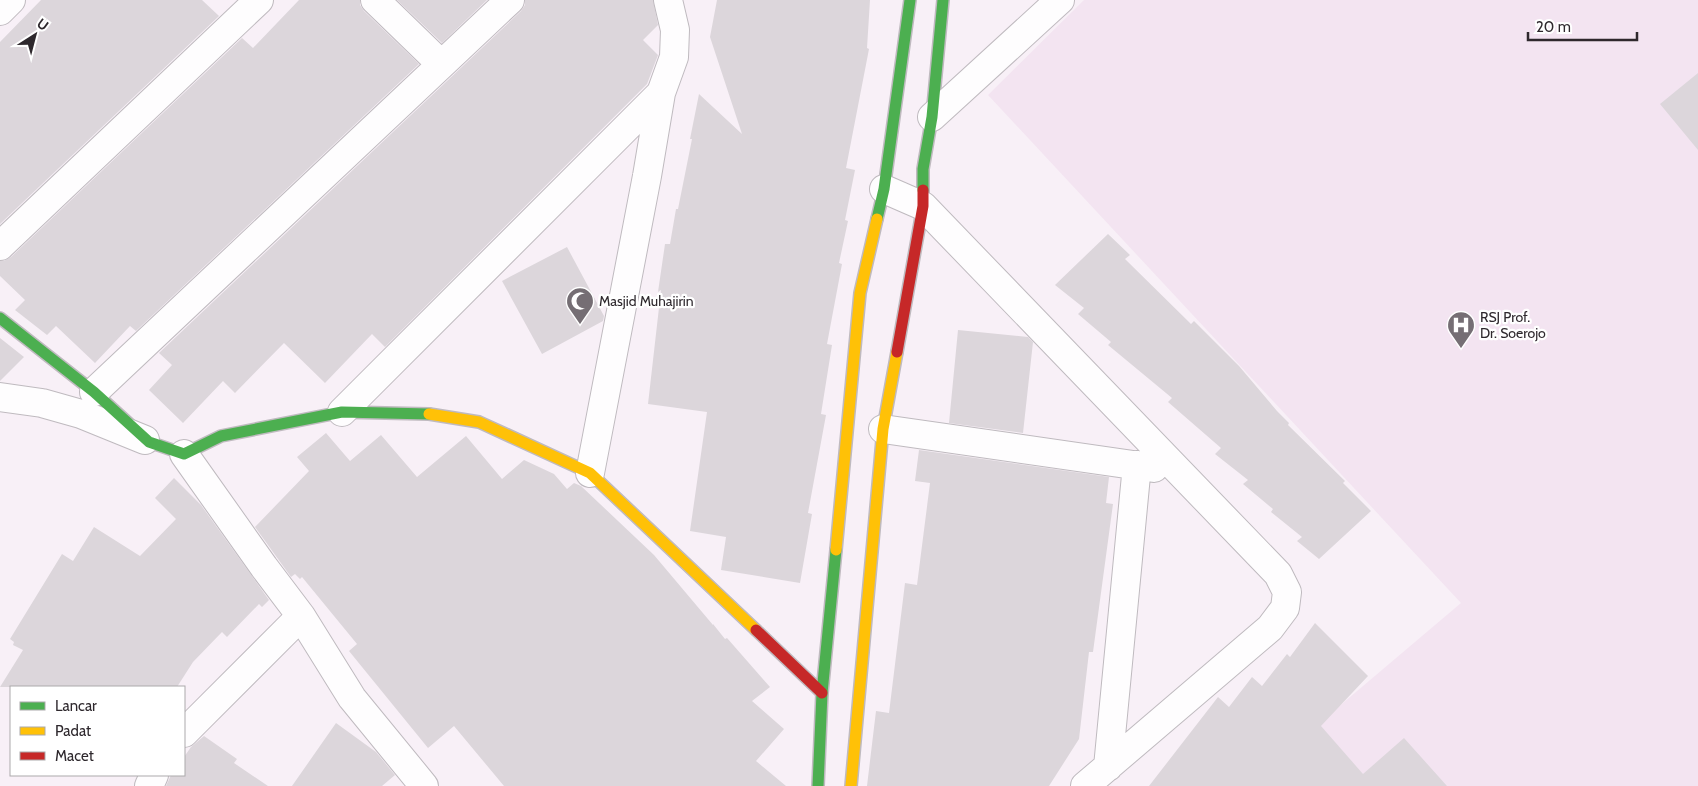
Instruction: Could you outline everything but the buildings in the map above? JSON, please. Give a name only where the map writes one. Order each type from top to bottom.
[{"type":"street","points":[[0,11],[11,0]]},
{"type":"street","points":[[0,246],[259,0]]},
{"type":"street","points":[[375,0],[441,64]]},
{"type":"street","points":[[94,392],[510,0]]},
{"type":"street","points":[[590,474],[647,176],[661,92],[674,57],[675,30],[668,0]]},
{"type":"street","points":[[818,786],[822,693],[860,293],[884,189],[910,0]]},
{"type":"street","points":[[851,786],[883,429],[923,206],[923,168],[932,117],[943,0]]},
{"type":"street","points":[[932,117],[1051,3]]},
{"type":"street","points":[[342,412],[661,92]]},
{"type":"street","points":[[884,189],[923,206],[1278,574],[1287,592],[1285,608],[1270,628],[1086,786]]},
{"type":"street","points":[[0,318],[94,392],[149,442]]},
{"type":"street","points":[[0,397],[42,402],[82,414],[149,442],[184,454],[264,567],[302,616],[352,698],[424,786]]},
{"type":"street","points":[[184,454],[221,436],[342,412],[423,413],[479,422],[590,474],[822,693]]},
{"type":"street","points":[[883,429],[1137,465],[1180,473]]},
{"type":"street","points":[[1108,767],[1137,465]]},
{"type":"street","points":[[185,732],[302,616]]},
{"type":"shaded area","name":"RSJ Prof. Dr. Soerojo","points":[[1084,0],[1698,0],[1698,786],[1245,786],[1461,603],[988,95]]},
{"type":"traffic: fast","points":[[877,219],[884,189],[910,0]]},
{"type":"traffic: fast","points":[[923,190],[923,169],[932,117],[943,0]]},
{"type":"traffic: fast","points":[[0,318],[94,392],[149,442],[184,454],[221,436],[342,412],[429,414]]},
{"type":"traffic: fast","points":[[818,786],[822,693],[836,550]]},
{"type":"traffic: slow","points":[[836,550],[860,293],[877,219]]},
{"type":"traffic: slow","points":[[851,786],[883,429],[897,352]]},
{"type":"traffic: slow","points":[[429,414],[479,422],[590,473],[756,630]]},
{"type":"traffic: jam","points":[[897,352],[923,206],[923,190]]},
{"type":"traffic: jam","points":[[756,630],[822,693]]},
{"type":"place","name":"Masjid Muhajirin","points":[[580,325]]},
{"type":"place","name":"RSJ Prof. Dr. Soerojo","points":[[1461,349]]}]
